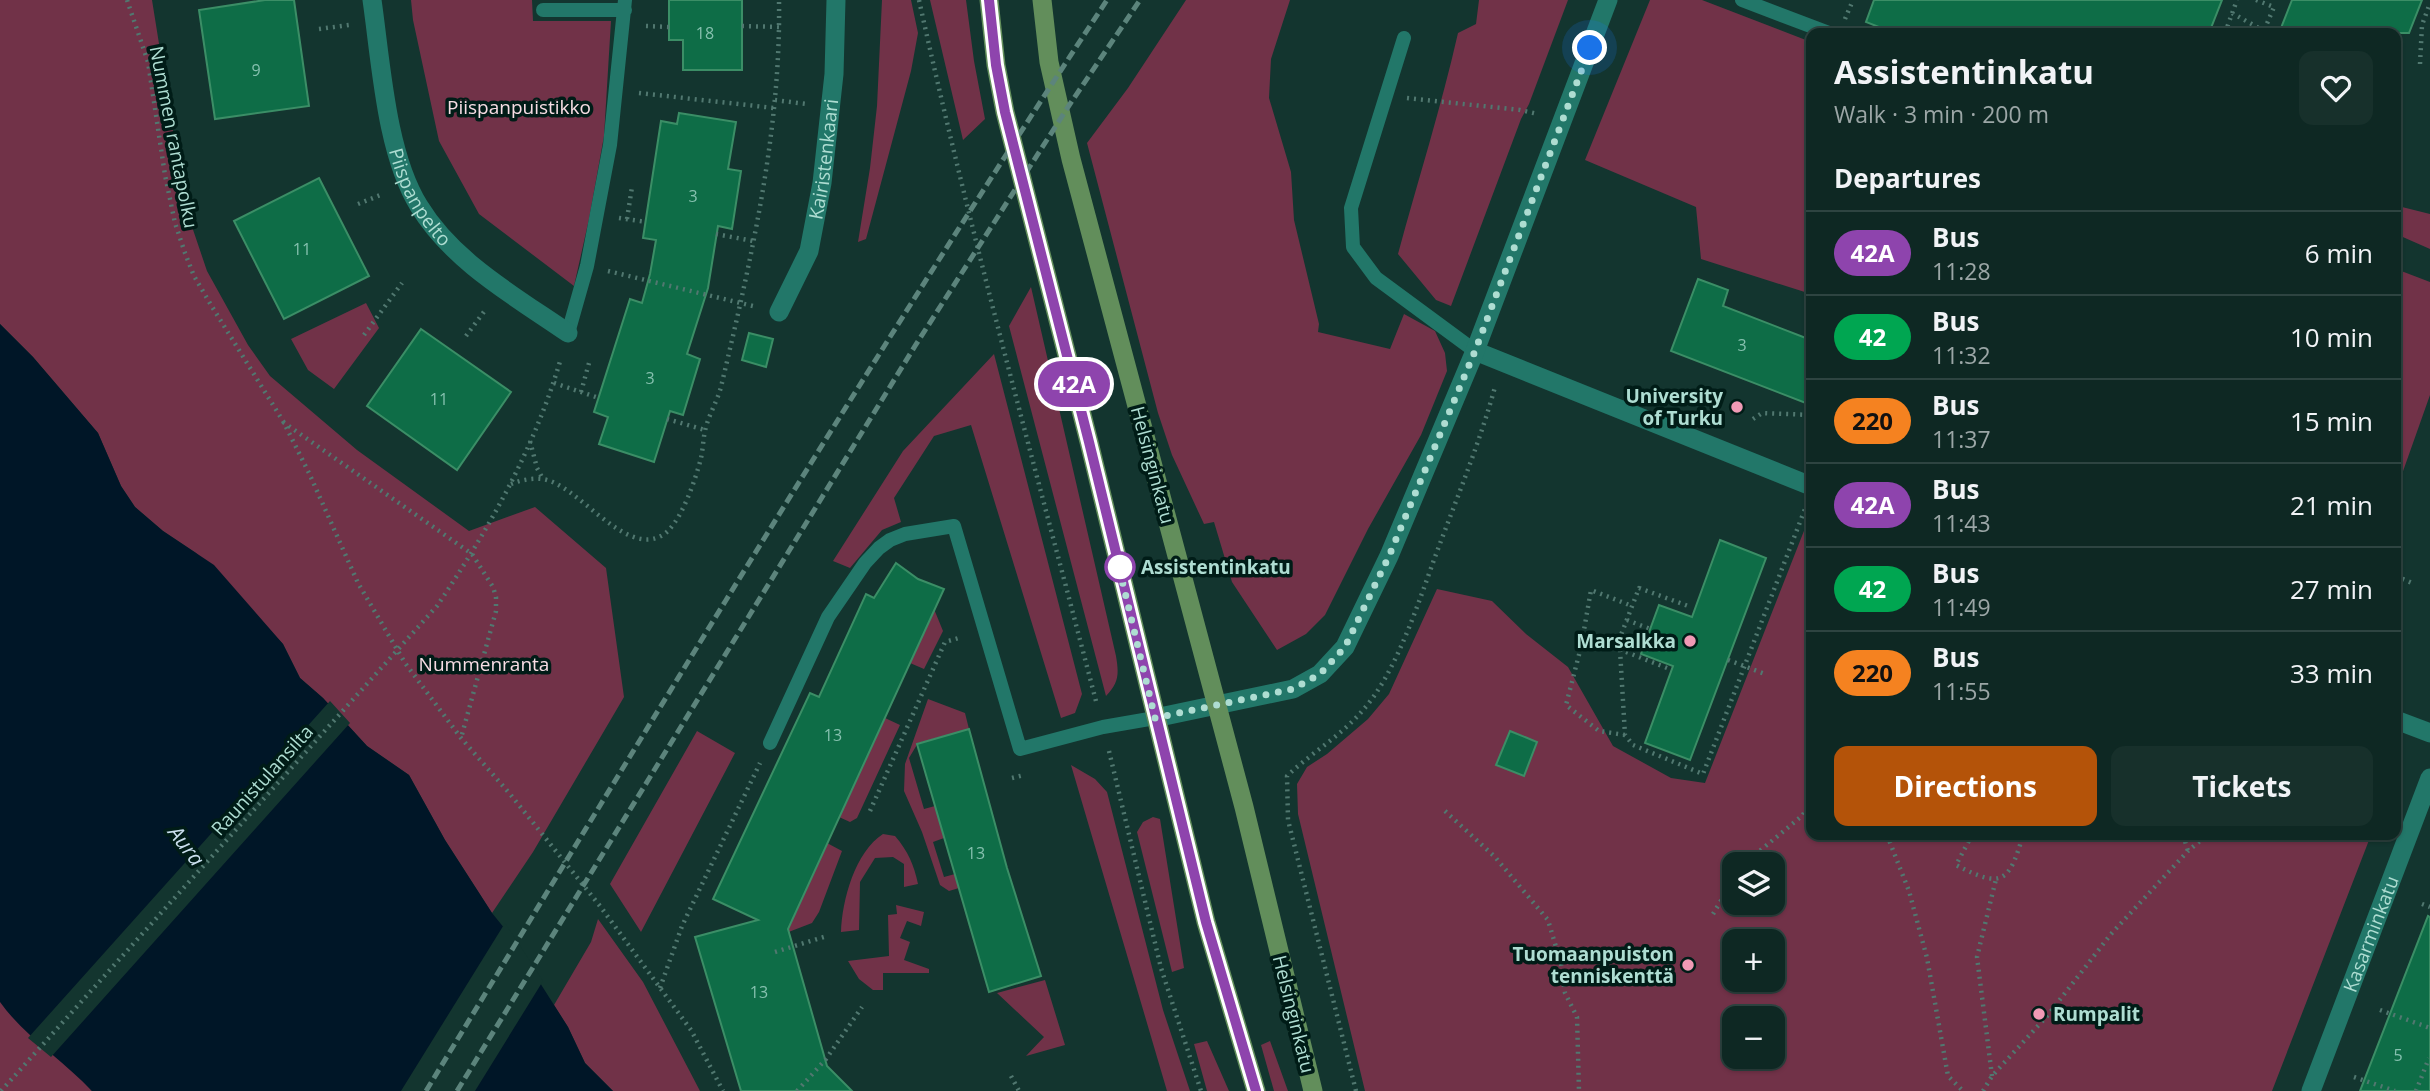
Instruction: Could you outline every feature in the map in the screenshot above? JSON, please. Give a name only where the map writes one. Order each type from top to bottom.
[{"type":"main road","points":[[989,0],[996,65],[1005,112],[1206,922],[1256,1091]]},
{"type":"main road","name":"Helsinginkatu","points":[[1042,0],[1049,62],[1069,151],[1248,820],[1313,1091]]},
{"type":"street","name":"Piispanpelto","points":[[372,0],[388,110],[408,184],[419,206],[450,245],[502,288],[568,333]]},
{"type":"street","name":"Kairistenkaari","points":[[779,312],[809,251],[822,183],[834,74],[836,0]]},
{"type":"street","points":[[1155,718],[1293,689],[1320,674],[1345,647],[1389,556],[1475,351],[1608,0]]},
{"type":"street","points":[[1475,351],[1806,494]]},
{"type":"street","points":[[2401,722],[2430,733]]},
{"type":"street","name":"Kasarminkatu","points":[[2311,1091],[2430,779]]},
{"type":"lane","points":[[1742,0],[1816,28]]},
{"type":"lane","points":[[543,10],[625,5],[610,145],[587,266],[568,333]]},
{"type":"lane","points":[[1404,38],[1351,208],[1353,247],[1376,278],[1475,351]]},
{"type":"lane","points":[[770,743],[828,617],[865,563],[890,540],[905,534],[954,526],[1020,749],[1103,727],[1155,718]]},
{"type":"path","name":"Nummen rantapolku","points":[[127,0],[148,62],[175,223],[194,276],[283,421],[358,583],[405,663],[461,737],[600,906],[691,1030],[723,1091]]},
{"type":"path","points":[[511,484],[543,479],[556,483],[616,529],[642,540],[660,537],[674,526],[701,458],[705,430],[719,393],[741,304],[762,196],[774,108],[780,27],[779,0]]},
{"type":"path","points":[[919,0],[939,93],[997,326],[1097,702]]},
{"type":"path","points":[[2227,28],[2237,0]]},
{"type":"path","points":[[2256,0],[2274,7],[2265,28]]},
{"type":"path","points":[[2420,64],[2422,25],[2430,3]]},
{"type":"path","points":[[2232,13],[2256,28]]},
{"type":"path","points":[[742,26],[780,27]]},
{"type":"path","points":[[617,90],[774,108]]},
{"type":"path","points":[[1386,96],[1520,110],[1563,121]]},
{"type":"path","points":[[627,219],[632,187]]},
{"type":"path","points":[[716,234],[753,241]]},
{"type":"path","points":[[587,266],[741,304]]},
{"type":"path","points":[[364,335],[402,284]]},
{"type":"path","points":[[466,336],[502,288]]},
{"type":"path","name":"Raunistulansilta","points":[[1,1091],[431,612],[472,554],[511,484],[554,383],[568,333]]},
{"type":"path","points":[[1356,1091],[1288,820],[1287,776],[1346,727],[1378,690],[1423,590],[1486,422],[1502,362]]},
{"type":"path","points":[[581,392],[589,363]]},
{"type":"path","points":[[554,383],[599,398]]},
{"type":"path","points":[[1753,419],[1762,413],[1806,415]]},
{"type":"path","points":[[667,419],[705,430]]},
{"type":"path","points":[[283,421],[472,554],[493,587],[496,611],[461,737]]},
{"type":"path","points":[[530,441],[537,468],[543,479]]},
{"type":"path","points":[[1620,650],[1625,735],[1633,745],[1703,774],[1806,503]]},
{"type":"path","points":[[2401,578],[2412,583]]},
{"type":"path","points":[[1667,668],[1616,648],[1639,588],[1690,607]]},
{"type":"path","points":[[1625,735],[1599,731],[1566,705],[1581,647],[1591,590],[1632,606]]},
{"type":"path","points":[[1627,620],[1650,629]]},
{"type":"path","points":[[870,811],[945,642]]},
{"type":"path","points":[[1728,660],[1765,674]]},
{"type":"path","points":[[660,989],[682,926],[770,743]]},
{"type":"path","points":[[1109,753],[1160,968],[1200,1091]]},
{"type":"path","points":[[1758,852],[1803,815],[1806,809]]},
{"type":"path","points":[[1445,811],[1495,857],[1548,920],[1561,964],[1565,993],[1577,1017],[1579,1091]]},
{"type":"path","points":[[1889,840],[1909,891],[1927,958],[1948,1076],[1963,1091]]},
{"type":"path","points":[[1969,840],[1956,865],[1981,877],[1996,879],[2006,876],[2015,863],[2022,840]]},
{"type":"path","points":[[2185,840],[2188,851]]},
{"type":"path","points":[[1983,1091],[1993,1076],[2048,1015],[2111,934],[2201,840]]},
{"type":"path","points":[[1993,1076],[1977,957],[1996,879]]},
{"type":"path","points":[[1713,914],[1722,899]]},
{"type":"path","points":[[2422,904],[2430,908]]},
{"type":"path","points":[[775,952],[827,936]]},
{"type":"path","points":[[797,1091],[826,1059],[862,1007]]},
{"type":"path","points":[[2381,1010],[2430,1028]]},
{"type":"path","points":[[2416,1023],[2419,1016]]},
{"type":"path","points":[[2416,1091],[2429,1058]]},
{"type":"path","points":[[1011,1076],[1019,1091]]},
{"type":"path","points":[[2354,1077],[2395,1091]]},
{"type":"green space","name":"Nummenranta","points":[[0,0],[152,0],[185,206],[207,271],[248,345],[270,376],[357,450],[469,531],[535,507],[606,568],[624,697],[533,852],[492,913],[445,840],[409,775],[367,746],[323,698],[300,678],[283,644],[196,553],[163,531],[135,507],[121,486],[98,433],[33,357],[0,324]]},
{"type":"green space","name":"Piispanpuistikko","points":[[411,0],[532,0],[533,21],[611,21],[604,136],[574,286],[479,214],[439,141]]},
{"type":"green space","points":[[882,0],[911,0],[918,33],[911,71],[866,239],[858,242],[877,106]]},
{"type":"green space","points":[[930,0],[966,0],[985,119],[963,140]]},
{"type":"green space","points":[[1186,0],[1290,0],[1271,59],[1269,98],[1291,172],[1294,220],[1319,324],[1318,332],[1390,349],[1404,314],[1435,331],[1445,353],[1447,371],[1421,435],[1368,529],[1325,615],[1306,634],[1277,650],[1232,582],[1214,522],[1204,524],[1172,455],[1158,413],[1087,143],[1128,88]]},
{"type":"green space","points":[[1479,0],[1568,0],[1451,306],[1436,300],[1398,254],[1458,33],[1476,24]]},
{"type":"green space","points":[[1650,0],[1702,0],[1806,40],[1806,292],[1701,259],[1696,207],[1585,160]]},
{"type":"green space","points":[[2402,207],[2430,214],[2430,249],[2401,236]]},
{"type":"green space","points":[[2401,271],[2430,282],[2430,395],[2401,477]]},
{"type":"green space","points":[[1031,287],[1116,656],[1117,678],[1106,696],[1009,326]]},
{"type":"green space","points":[[366,303],[379,328],[334,389],[308,370],[291,339]]},
{"type":"green space","points":[[994,354],[1082,694],[1075,713],[1061,718],[971,425],[934,436],[894,498],[901,522],[882,530],[850,568],[833,561],[903,451]]},
{"type":"green space","points":[[1806,526],[1806,840],[2369,840],[2272,1091],[1365,1091],[1298,814],[1297,784],[1307,767],[1327,754],[1368,719],[1389,694],[1437,589],[1492,601],[1526,634],[1568,667],[1613,746],[1671,778],[1705,783]],"holes":[[[1510,731],[1537,742],[1524,776],[1496,765]]]},
{"type":"green space","points":[[934,609],[943,631],[924,669],[910,663]]},
{"type":"green space","points":[[928,699],[965,713],[969,729],[918,743],[909,758],[924,809],[935,806],[944,838],[933,842],[944,877],[955,874],[959,888],[949,891],[940,885],[922,832],[904,791],[905,764]]},
{"type":"green space","points":[[0,713],[73,1070],[92,1091],[0,1091]]},
{"type":"green space","points":[[885,718],[900,725],[857,818],[850,822],[839,817]]},
{"type":"green space","points":[[697,731],[735,753],[641,932],[610,884]]},
{"type":"green space","points":[[1071,765],[1095,779],[1107,792],[1163,1010],[1190,1091],[1167,1091]]},
{"type":"green space","points":[[1153,817],[1160,819],[1184,968],[1172,972],[1137,832],[1143,822]]},
{"type":"green space","points":[[883,834],[895,836],[904,847],[918,884],[904,887],[904,864],[893,857],[875,858],[860,882],[859,930],[841,932],[847,892],[858,864],[873,842]]},
{"type":"green space","points":[[827,843],[842,851],[819,912],[812,923],[786,933]]},
{"type":"green space","points":[[896,905],[924,912],[921,926],[907,921],[900,938],[910,942],[904,960],[929,969],[929,973],[883,973],[883,990],[873,990],[859,979],[848,961],[889,956],[888,915],[897,914]]},
{"type":"green space","points":[[598,919],[643,982],[700,1091],[613,1091],[585,1063],[554,1005],[591,942]]},
{"type":"green space","points":[[1045,980],[1065,1045],[1026,1056],[1044,1037],[997,993]]},
{"type":"green space","points":[[1207,1041],[1229,1091],[1207,1091],[1194,1044]]},
{"type":"green space","points":[[1270,1041],[1288,1091],[1274,1091],[1261,1045]]},
{"type":"water","name":"Aura","points":[[0,324],[33,357],[98,433],[121,486],[135,507],[163,531],[214,565],[283,644],[300,678],[323,698],[367,746],[409,775],[445,840],[568,1027],[585,1063],[613,1091],[92,1091],[10,1015],[0,1002]]},
{"type":"pier","points":[[330,701],[350,723],[51,1057],[28,1038]]},
{"type":"pier","points":[[505,923],[543,981],[475,1091],[401,1091]]},
{"type":"building","points":[[265,0],[294,0],[309,106],[215,119],[199,10]]},
{"type":"building","points":[[669,0],[742,0],[742,70],[683,70],[683,40],[669,40]]},
{"type":"building","points":[[1874,0],[2222,0],[2211,28],[1881,28],[1866,22]]},
{"type":"building","points":[[2292,0],[2422,0],[2409,33],[2401,33],[2401,28],[2281,28]]},
{"type":"building","points":[[679,113],[736,122],[728,169],[741,171],[732,229],[718,226],[708,288],[687,354],[700,359],[683,415],[670,411],[654,462],[599,444],[608,417],[594,412],[630,299],[642,303],[656,240],[643,238],[661,121],[677,124]]},
{"type":"building","points":[[319,178],[369,276],[284,319],[234,221]]},
{"type":"building","points":[[1698,279],[1728,290],[1723,306],[1806,338],[1806,403],[1671,351]]},
{"type":"building","points":[[421,329],[511,392],[457,470],[367,406]]},
{"type":"building","points":[[749,333],[773,339],[766,367],[742,360]]},
{"type":"building","name":"Marsalkka","points":[[1720,540],[1766,558],[1690,760],[1645,743],[1673,666],[1641,654],[1659,605],[1692,617]]},
{"type":"building","points":[[896,563],[918,579],[944,589],[788,929],[827,1066],[852,1091],[741,1091],[695,937],[758,920],[713,899],[810,693],[819,697],[866,594],[874,598]]},
{"type":"building","points":[[969,729],[1007,868],[1041,976],[989,992],[917,744]]},
{"type":"building","points":[[1510,731],[1537,742],[1524,776],[1496,765]]},
{"type":"building","points":[[2428,916],[2430,1091],[2360,1091]]},
{"type":"railway","points":[[426,1091],[847,406],[1107,0]]},
{"type":"railway","points":[[457,1091],[915,346],[1140,0]]},
{"type":"bus line","name":"42A","points":[[989,0],[996,65],[1005,112],[1206,922],[1256,1091]]},
{"type":"place","name":"University of Turku","points":[[1737,407]]},
{"type":"place","name":"Assistentinkatu","points":[[1120,567]]},
{"type":"place","name":"Marsalkka","points":[[1690,641]]},
{"type":"place","name":"Tuomaanpuiston tenniskenttä","points":[[1688,965]]},
{"type":"place","name":"Rumpalit","points":[[2039,1014]]},
{"type":"route","points":[[1120,567],[1118,563],[1155,718],[1293,689],[1320,674],[1330,665],[1345,647],[1389,556],[1475,351],[1590,48]]}]
